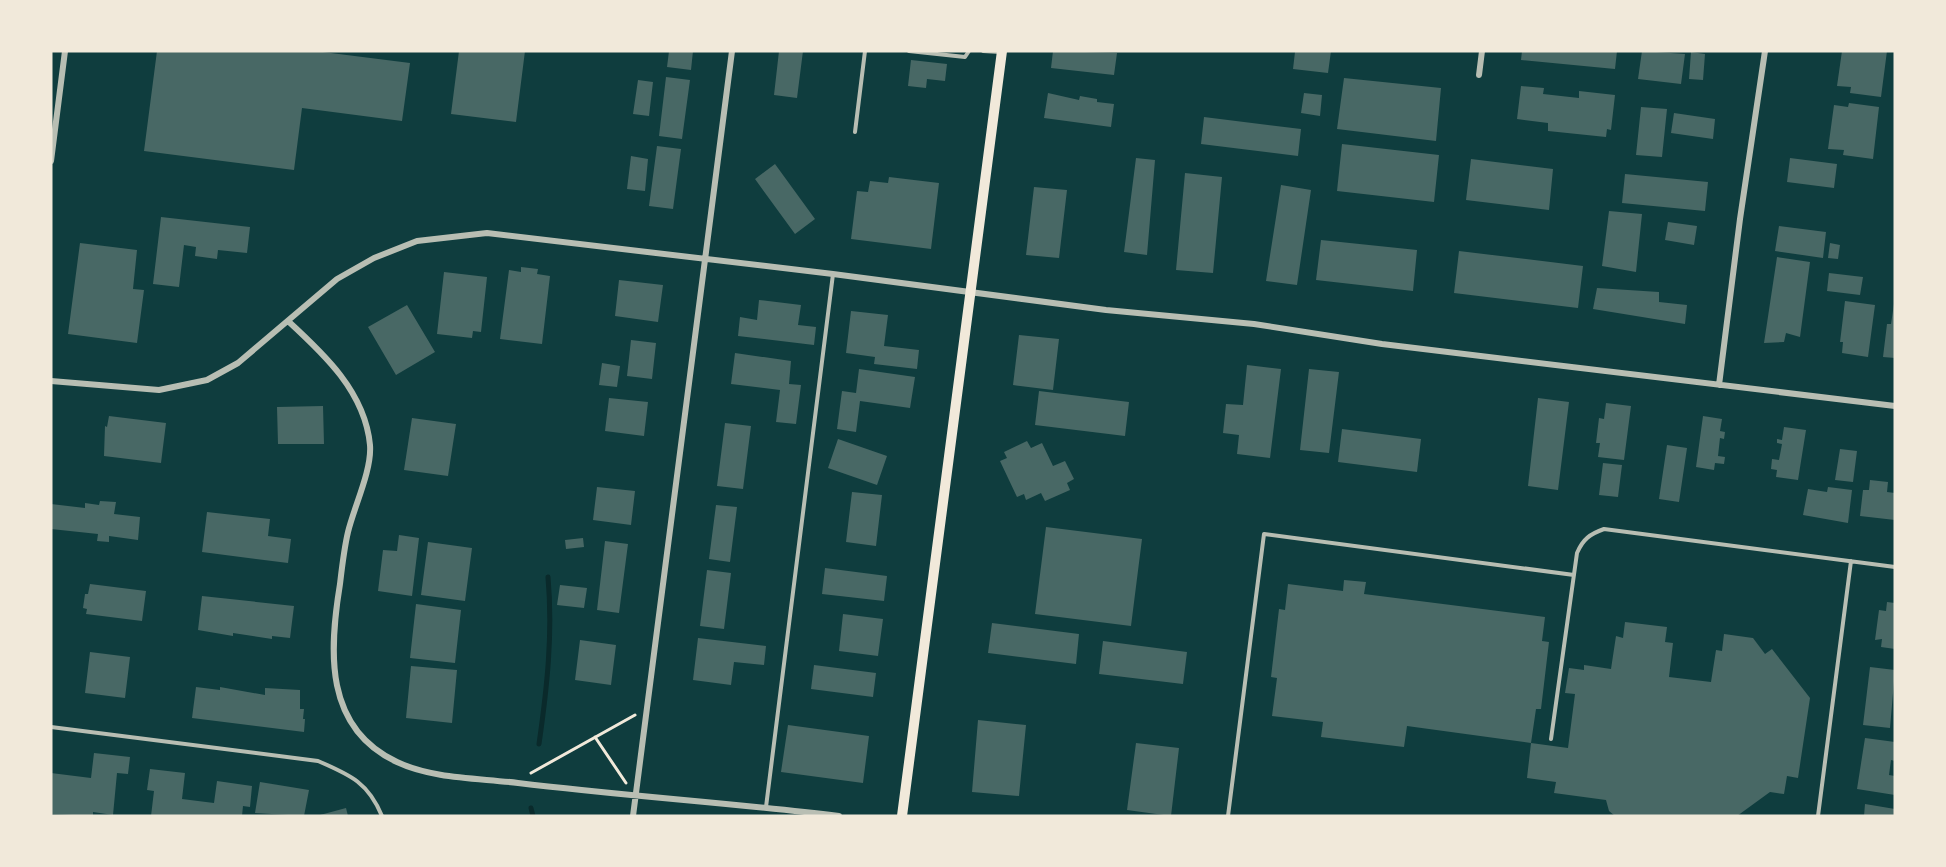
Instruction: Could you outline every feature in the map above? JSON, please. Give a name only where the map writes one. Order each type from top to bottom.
[{"type":"main road","points":[[902,816],[1002,52]]},
{"type":"street","points":[[51,161],[65,51]]},
{"type":"street","points":[[633,816],[732,51]]},
{"type":"street","points":[[1479,75],[1482,51]]},
{"type":"street","points":[[1719,385],[1740,219],[1765,51]]},
{"type":"street","points":[[51,381],[159,390],[207,380],[238,363],[337,279],[374,258],[417,241],[487,233],[705,258],[972,293],[1254,324],[1382,344],[1895,406]]},
{"type":"street","points":[[288,321],[330,360],[360,410],[368,434],[368,460],[348,534],[334,617],[334,675],[345,711],[365,741],[379,753],[412,768],[635,797],[766,807],[839,816]]},
{"type":"lane","points":[[855,132],[865,51]]},
{"type":"lane","points":[[909,51],[965,57],[969,51]]},
{"type":"lane","points":[[983,51],[1002,52]]},
{"type":"lane","points":[[766,807],[833,274]]},
{"type":"lane","points":[[1551,739],[1577,553],[1582,542],[1592,533],[1604,529],[1895,567]]},
{"type":"lane","points":[[1228,816],[1264,534],[1574,575]]},
{"type":"lane","points":[[1818,816],[1851,561]]},
{"type":"lane","points":[[51,727],[318,761],[352,776],[373,795],[382,816]]},
{"type":"path","points":[[513,782],[647,709]]},
{"type":"path","points":[[595,737],[635,797]]},
{"type":"building","points":[[157,51],[315,51],[410,63],[402,121],[302,108],[294,170],[144,151]]},
{"type":"building","points":[[459,51],[525,51],[516,122],[451,114]]},
{"type":"building","points":[[669,51],[693,51],[691,70],[667,67]]},
{"type":"building","points":[[779,51],[803,51],[797,98],[774,95]]},
{"type":"building","points":[[1053,51],[1117,53],[1114,75],[1051,68]]},
{"type":"building","points":[[1331,51],[1328,73],[1293,69],[1295,52]]},
{"type":"building","points":[[1522,51],[1617,51],[1615,69],[1521,60]]},
{"type":"building","points":[[1642,51],[1685,54],[1681,84],[1638,79]]},
{"type":"building","points":[[1842,51],[1887,51],[1881,97],[1850,93],[1851,87],[1837,86]]},
{"type":"building","points":[[1691,52],[1705,54],[1703,80],[1689,79]]},
{"type":"building","points":[[911,60],[947,64],[945,81],[927,79],[926,88],[908,86]]},
{"type":"building","points":[[666,77],[690,80],[682,139],[659,136]]},
{"type":"building","points":[[1344,78],[1441,88],[1436,141],[1337,129]]},
{"type":"building","points":[[638,80],[653,82],[649,116],[633,114]]},
{"type":"building","points":[[1521,86],[1544,88],[1543,94],[1579,98],[1579,91],[1615,95],[1611,130],[1607,129],[1606,137],[1548,131],[1548,123],[1517,119]]},
{"type":"building","points":[[1048,93],[1079,100],[1080,96],[1097,99],[1097,102],[1114,104],[1111,127],[1044,118]]},
{"type":"building","points":[[1304,93],[1322,95],[1320,116],[1301,113]]},
{"type":"building","points":[[1849,103],[1879,107],[1873,159],[1843,155],[1844,150],[1828,149],[1834,105],[1848,107]]},
{"type":"building","points":[[1641,107],[1667,109],[1662,157],[1636,155]]},
{"type":"building","points":[[1674,113],[1715,119],[1713,139],[1671,133]]},
{"type":"building","points":[[1204,117],[1301,129],[1298,156],[1201,144]]},
{"type":"building","points":[[1342,144],[1439,155],[1434,202],[1337,191]]},
{"type":"building","points":[[657,146],[681,149],[673,209],[649,206]]},
{"type":"building","points":[[631,156],[648,159],[645,191],[627,189]]},
{"type":"building","points":[[1136,158],[1155,160],[1147,255],[1124,252]]},
{"type":"building","points":[[1790,158],[1837,164],[1834,188],[1787,182]]},
{"type":"building","points":[[1471,159],[1553,169],[1549,210],[1466,200]]},
{"type":"building","points":[[775,164],[815,219],[795,234],[755,179]]},
{"type":"building","points":[[1185,173],[1222,177],[1213,273],[1176,270]]},
{"type":"building","points":[[1625,174],[1708,182],[1705,211],[1622,203]]},
{"type":"building","points":[[889,177],[939,183],[931,249],[851,239],[857,191],[868,192],[870,181],[888,183]]},
{"type":"building","points":[[1281,185],[1311,190],[1297,285],[1266,281]]},
{"type":"building","points":[[1034,187],[1067,190],[1059,258],[1026,255]]},
{"type":"building","points":[[1609,211],[1642,214],[1636,272],[1602,266]]},
{"type":"building","points":[[161,217],[250,227],[247,253],[218,250],[217,259],[195,256],[196,247],[184,245],[179,287],[153,284]]},
{"type":"building","points":[[1668,222],[1697,226],[1694,245],[1665,240]]},
{"type":"building","points":[[1779,226],[1826,232],[1823,258],[1775,251]]},
{"type":"building","points":[[1321,240],[1417,250],[1413,291],[1316,280]]},
{"type":"building","points":[[80,243],[137,250],[133,289],[144,290],[137,343],[68,334]]},
{"type":"building","points":[[1830,243],[1840,245],[1838,259],[1828,258]]},
{"type":"building","points":[[1459,251],[1583,266],[1578,308],[1454,293]]},
{"type":"building","points":[[1777,257],[1810,262],[1800,337],[1786,333],[1784,342],[1764,343]]},
{"type":"building","points":[[521,267],[538,269],[537,274],[550,276],[542,344],[500,339],[509,270],[521,272]]},
{"type":"building","points":[[444,272],[487,277],[481,332],[473,331],[472,338],[437,334]]},
{"type":"building","points":[[1829,273],[1863,277],[1860,295],[1827,291]]},
{"type":"building","points":[[619,280],[663,285],[658,322],[615,316]]},
{"type":"building","points":[[1597,288],[1659,292],[1659,302],[1687,305],[1685,324],[1593,309]]},
{"type":"building","points":[[759,300],[801,305],[798,325],[816,327],[814,345],[738,336],[740,317],[757,320]]},
{"type":"building","points":[[1845,301],[1875,305],[1868,357],[1842,353],[1843,342],[1840,342]]},
{"type":"building","points":[[1894,304],[1895,358],[1883,357],[1887,324],[1891,324]]},
{"type":"building","points":[[407,305],[435,352],[396,375],[368,327]]},
{"type":"building","points":[[851,311],[888,315],[884,346],[919,350],[917,369],[874,364],[875,357],[846,353]]},
{"type":"building","points":[[1019,335],[1059,339],[1053,390],[1013,385]]},
{"type":"building","points":[[631,340],[656,343],[652,379],[627,376]]},
{"type":"building","points":[[735,353],[791,361],[789,384],[801,385],[796,424],[776,422],[780,390],[731,384]]},
{"type":"building","points":[[602,363],[620,366],[617,387],[599,385]]},
{"type":"building","points":[[1247,365],[1281,369],[1270,458],[1237,454],[1239,435],[1223,433],[1226,404],[1243,405]]},
{"type":"building","points":[[859,369],[915,377],[910,408],[860,401],[856,432],[837,429],[842,391],[856,393]]},
{"type":"building","points":[[1309,369],[1339,372],[1329,453],[1300,450]]},
{"type":"building","points":[[1039,391],[1129,402],[1125,436],[1035,425]]},
{"type":"building","points":[[609,398],[648,402],[644,436],[605,431]]},
{"type":"building","points":[[1538,398],[1569,402],[1558,490],[1528,486]]},
{"type":"building","points":[[1606,403],[1631,406],[1624,460],[1598,457],[1600,443],[1596,443],[1599,418],[1604,419]]},
{"type":"building","points":[[323,406],[324,444],[278,444],[277,407]]},
{"type":"building","points":[[109,416],[166,423],[161,463],[104,456],[105,426],[107,427]]},
{"type":"building","points":[[1703,416],[1722,419],[1720,431],[1725,432],[1724,439],[1720,438],[1718,456],[1725,457],[1724,464],[1715,463],[1714,470],[1696,467]]},
{"type":"building","points":[[412,418],[456,424],[448,476],[404,470]]},
{"type":"building","points":[[725,423],[751,426],[743,489],[717,486]]},
{"type":"building","points":[[1784,427],[1806,430],[1798,480],[1776,477],[1777,470],[1771,469],[1772,459],[1779,460],[1782,444],[1777,443],[1777,439],[1782,440]]},
{"type":"building","points":[[1342,429],[1421,439],[1417,472],[1338,462]]},
{"type":"building","points":[[838,439],[887,456],[877,485],[828,468]]},
{"type":"building","points":[[1027,441],[1031,448],[1042,443],[1053,466],[1065,461],[1074,479],[1067,483],[1070,490],[1045,501],[1041,493],[1026,500],[1024,494],[1017,497],[1000,461],[1007,458],[1004,452]]},
{"type":"building","points":[[1667,445],[1687,448],[1679,502],[1659,499]]},
{"type":"building","points":[[1840,449],[1857,451],[1853,482],[1835,480]]},
{"type":"building","points":[[1603,463],[1622,465],[1618,497],[1599,495]]},
{"type":"building","points":[[1870,480],[1888,482],[1887,492],[1895,493],[1895,520],[1860,516],[1863,490],[1869,490]]},
{"type":"building","points":[[597,487],[635,491],[631,525],[593,520]]},
{"type":"building","points":[[1828,487],[1852,490],[1848,523],[1803,515],[1808,489],[1827,492]]},
{"type":"building","points":[[852,492],[882,495],[876,546],[846,542]]},
{"type":"building","points":[[100,501],[116,502],[114,514],[140,517],[138,540],[109,536],[109,542],[97,541],[98,534],[51,529],[51,504],[85,508],[85,503],[99,505]]},
{"type":"building","points":[[716,505],[737,507],[730,562],[709,559]]},
{"type":"building","points":[[207,512],[270,519],[268,536],[291,539],[288,563],[202,552]]},
{"type":"building","points":[[1046,527],[1142,539],[1131,626],[1035,614]]},
{"type":"building","points":[[399,535],[419,538],[412,596],[378,591],[383,550],[397,551]]},
{"type":"building","points":[[583,538],[584,547],[566,549],[565,540]]},
{"type":"building","points":[[605,541],[628,544],[619,613],[597,610]]},
{"type":"building","points":[[428,542],[472,548],[465,601],[421,595]]},
{"type":"building","points":[[825,568],[887,576],[884,601],[822,594]]},
{"type":"building","points":[[707,570],[731,573],[724,629],[700,626]]},
{"type":"building","points":[[1344,580],[1366,582],[1364,594],[1545,617],[1542,641],[1549,642],[1541,709],[1536,709],[1531,743],[1407,726],[1404,747],[1321,737],[1323,722],[1272,716],[1277,678],[1271,677],[1279,609],[1285,610],[1288,584],[1343,591]]},
{"type":"building","points":[[90,584],[146,591],[142,621],[86,614],[87,609],[83,608],[85,594],[88,594]]},
{"type":"building","points":[[560,585],[587,588],[584,608],[557,605]]},
{"type":"building","points":[[202,596],[294,606],[290,638],[272,636],[272,639],[233,633],[233,636],[198,630]]},
{"type":"building","points":[[1887,602],[1895,603],[1895,649],[1881,647],[1882,639],[1875,640],[1879,610],[1886,611]]},
{"type":"building","points":[[416,604],[461,610],[455,663],[410,658]]},
{"type":"building","points":[[843,614],[883,619],[878,656],[839,651]]},
{"type":"building","points":[[1625,622],[1667,627],[1665,642],[1673,643],[1669,677],[1711,682],[1716,650],[1722,651],[1724,634],[1753,638],[1765,654],[1772,649],[1810,698],[1798,778],[1787,776],[1784,794],[1770,792],[1737,816],[1615,816],[1609,811],[1606,800],[1554,793],[1556,782],[1527,778],[1531,743],[1568,748],[1575,694],[1565,693],[1569,668],[1584,670],[1584,665],[1611,669],[1616,636],[1623,638]]},
{"type":"building","points":[[992,623],[1079,634],[1076,664],[988,653]]},
{"type":"building","points":[[698,638],[766,646],[764,665],[734,662],[731,685],[693,680]]},
{"type":"building","points":[[580,640],[616,645],[611,685],[575,680]]},
{"type":"building","points":[[1103,641],[1187,652],[1183,684],[1099,674]]},
{"type":"building","points":[[90,652],[130,657],[125,698],[85,693]]},
{"type":"building","points":[[814,665],[876,673],[873,697],[811,689]]},
{"type":"building","points":[[411,666],[457,670],[452,723],[406,718]]},
{"type":"building","points":[[1870,667],[1895,670],[1890,728],[1863,725]]},
{"type":"building","points":[[196,687],[220,690],[220,687],[265,695],[265,688],[300,690],[300,709],[304,709],[303,719],[305,719],[304,732],[192,718]]},
{"type":"building","points":[[978,720],[1026,725],[1019,796],[972,792]]},
{"type":"building","points":[[788,725],[869,736],[863,783],[781,772]]},
{"type":"building","points":[[1865,738],[1895,742],[1895,761],[1891,760],[1889,775],[1895,776],[1895,795],[1857,789]]},
{"type":"building","points":[[1136,743],[1179,748],[1171,816],[1127,810]]},
{"type":"building","points":[[94,753],[130,757],[128,774],[117,773],[113,815],[93,812],[93,816],[51,814],[51,773],[91,778]]},
{"type":"building","points":[[150,769],[185,773],[182,799],[214,803],[217,781],[252,786],[250,807],[243,806],[242,816],[151,816],[154,791],[147,790]]},
{"type":"building","points":[[260,782],[309,790],[304,816],[255,813]]},
{"type":"building","points":[[1865,804],[1895,809],[1895,816],[1864,816]]},
{"type":"building","points":[[346,808],[348,816],[320,816],[320,815]]},
{"type":"waterway","points":[[539,744],[548,661],[550,619],[548,577]]},
{"type":"waterway","points":[[531,808],[533,816]]}]
